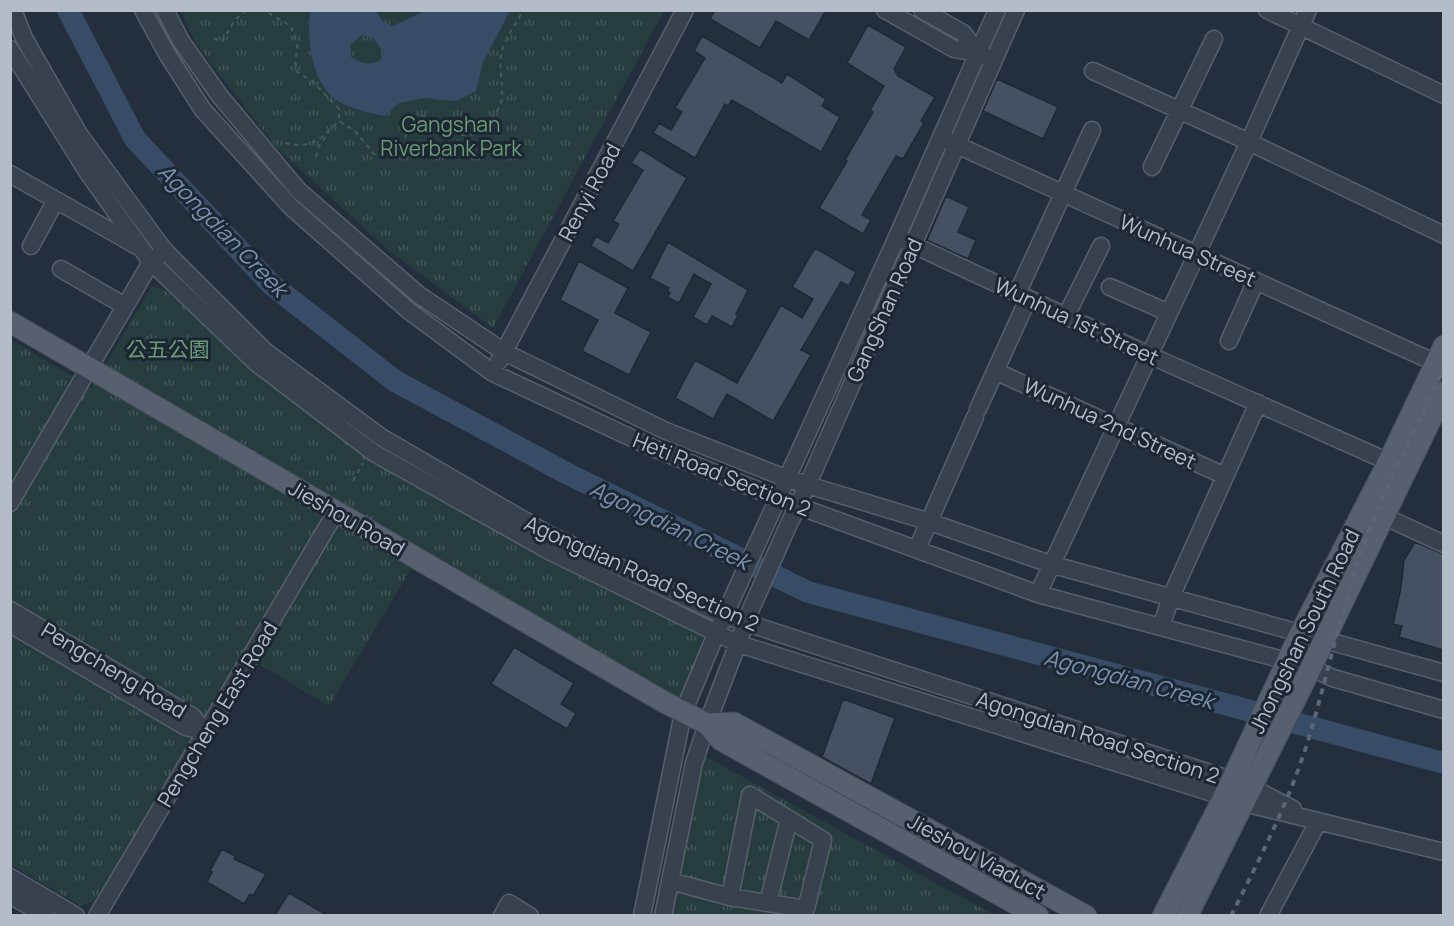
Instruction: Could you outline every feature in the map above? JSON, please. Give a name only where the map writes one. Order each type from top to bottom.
[{"type":"main road","name":"Jieshou Road","points":[[10,322],[683,713],[707,724]]},
{"type":"main road","name":"Jhongshan South Road","points":[[1163,915],[1306,677],[1383,516],[1397,465],[1439,355]]},
{"type":"main road","name":"Jhongshan South Road","points":[[1187,915],[1240,787],[1284,668],[1300,634],[1397,465],[1443,392]]},
{"type":"main road","name":"Jieshou Viaduct","points":[[707,724],[734,723],[1086,915]]},
{"type":"main road","name":"Jieshou Viaduct","points":[[707,724],[721,740],[1038,915]]},
{"type":"street","name":"Agongdian Road Section 2","points":[[13,10],[24,38],[80,134],[164,250],[266,352],[381,436],[548,534],[728,608],[1240,787],[1318,822],[1443,852]]},
{"type":"street","name":"Heti Road Section 2","points":[[143,10],[167,54],[203,110],[291,207],[409,311],[493,373],[656,449],[798,506],[1038,594],[1161,627],[1306,677],[1333,678],[1443,710]]},
{"type":"street","name":"Heti Road Section 2","points":[[165,10],[181,41],[219,95],[299,191],[419,295],[504,352],[666,430],[788,479],[930,522],[1050,564],[1443,673]]},
{"type":"street","name":"Renyi Road","points":[[493,373],[685,10]]},
{"type":"street","points":[[885,10],[954,50],[978,53],[994,62]]},
{"type":"street","points":[[922,10],[963,33],[978,53]]},
{"type":"street","name":"GangShan Road","points":[[728,608],[897,237],[939,137],[997,10]]},
{"type":"street","name":"GangShan Road","points":[[749,616],[1016,10]]},
{"type":"street","points":[[1267,10],[1302,19],[1443,94]]},
{"type":"street","points":[[1038,594],[1050,564],[1249,142],[1302,19],[1308,10]]},
{"type":"street","points":[[1152,167],[1214,39]]},
{"type":"street","name":"Agongdian Road Section 2","points":[[10,49],[88,173],[146,255],[255,362],[370,450],[549,551],[739,644],[1240,787]]},
{"type":"street","points":[[1093,71],[1249,142],[1443,235]]},
{"type":"street","points":[[917,549],[995,370],[1064,194],[1092,130]]},
{"type":"street","name":"Wunhua Street","points":[[939,137],[1256,281],[1439,355]]},
{"type":"street","points":[[10,174],[146,255],[164,250]]},
{"type":"street","points":[[31,246],[56,200]]},
{"type":"street","name":"Wunhua 1st Street","points":[[897,237],[1149,355],[1397,465]]},
{"type":"street","points":[[1066,316],[1101,246]]},
{"type":"street","points":[[10,503],[125,306],[146,255]]},
{"type":"street","points":[[61,269],[125,306]]},
{"type":"street","points":[[1229,341],[1256,281]]},
{"type":"street","points":[[1110,287],[1169,313]]},
{"type":"street","name":"Wunhua 2nd Street","points":[[995,370],[1225,476]]},
{"type":"street","points":[[1161,627],[1170,597],[1258,403]]},
{"type":"street","name":"Pengcheng East Road","points":[[98,915],[336,512]]},
{"type":"street","points":[[1383,516],[1443,544]]},
{"type":"street","points":[[642,915],[683,713],[728,608]]},
{"type":"street","name":"Pengcheng Road","points":[[10,610],[192,716],[206,732]]},
{"type":"street","points":[[663,915],[694,763],[749,616]]},
{"type":"street","name":"Pengcheng Road","points":[[10,624],[186,727],[206,732]]},
{"type":"street","points":[[671,877],[768,903],[806,909],[823,840],[750,795],[731,893]]},
{"type":"street","points":[[768,903],[789,819]]},
{"type":"street","points":[[1268,915],[1318,822]]},
{"type":"street","points":[[10,877],[76,915]]},
{"type":"street","points":[[10,895],[46,915]]},
{"type":"street","points":[[502,915],[509,903],[530,915]]},
{"type":"path","points":[[339,121],[354,131],[374,154],[387,157],[394,157],[402,149],[410,125],[424,116],[461,135],[469,136],[483,130],[498,110],[502,100],[501,56],[506,41],[523,10]]},
{"type":"path","points":[[214,38],[222,42],[234,21],[245,11],[265,11],[291,26],[298,49],[295,59],[297,72],[313,82],[339,109],[339,121],[310,144],[302,147],[285,143]]},
{"type":"path","points":[[316,157],[319,146],[330,129]]},
{"type":"path","points":[[353,481],[370,450]]},
{"type":"green space","name":"Gangshan Riverbank Park","points":[[181,11],[664,11],[493,328],[387,249],[276,147],[196,44]]},
{"type":"green space","name":"公五公園","points":[[152,286],[164,290],[374,453],[716,634],[683,713],[411,569],[329,706],[244,655],[166,789],[94,901],[81,906],[11,865],[11,340],[92,388]]},
{"type":"green space","points":[[697,752],[994,915],[664,916]]},
{"type":"water","points":[[310,11],[376,11],[383,22],[393,26],[424,11],[510,11],[483,62],[476,91],[457,101],[424,98],[399,103],[384,116],[343,104],[324,87],[313,63]],"holes":[[[362,35],[373,38],[382,50],[381,59],[373,63],[366,63],[351,57],[350,45]]]},
{"type":"building","points":[[715,10],[826,10],[809,40],[776,21],[760,48],[710,19]]},
{"type":"building","points":[[868,25],[906,47],[894,69],[898,76],[935,97],[921,121],[924,123],[903,159],[896,156],[862,215],[871,220],[863,234],[819,208],[847,161],[845,160],[873,112],[870,110],[884,86],[847,63]]},
{"type":"building","points":[[702,36],[782,83],[787,74],[826,99],[822,106],[840,117],[821,152],[732,100],[728,106],[725,104],[695,158],[653,133],[659,123],[671,130],[682,112],[675,108],[705,58],[694,51]]},
{"type":"building","points":[[997,79],[1058,107],[1043,139],[983,111]]},
{"type":"building","points":[[640,149],[687,178],[633,271],[591,246],[596,236],[608,243],[619,224],[613,221],[643,170],[631,163]]},
{"type":"building","points":[[946,196],[969,207],[958,232],[976,240],[968,259],[927,240]]},
{"type":"building","points":[[668,242],[748,290],[732,327],[712,316],[707,325],[693,317],[711,284],[694,274],[679,303],[667,297],[670,293],[667,291],[669,288],[650,278]]},
{"type":"building","points":[[815,248],[856,272],[849,286],[841,282],[801,350],[811,355],[773,421],[727,394],[713,419],[675,398],[695,360],[737,383],[781,305],[802,318],[813,299],[792,287]]},
{"type":"building","points":[[579,261],[628,288],[615,313],[651,332],[629,375],[582,351],[598,320],[560,300]]},
{"type":"building","points":[[1415,542],[1443,554],[1443,650],[1399,637],[1402,626],[1393,624],[1404,560]]},
{"type":"building","points":[[514,647],[574,683],[561,704],[576,713],[567,729],[491,684]]},
{"type":"building","points":[[843,699],[895,718],[871,784],[822,757]]},
{"type":"building","points":[[222,849],[235,856],[234,859],[266,874],[253,896],[250,894],[244,904],[207,882],[212,872],[210,871]]},
{"type":"building","points":[[289,893],[327,915],[275,915]]},
{"type":"waterway","name":"Agongdian Creek","points":[[68,10],[135,139],[272,285],[395,381],[568,474],[808,592],[1444,763]]},
{"type":"railway","points":[[1231,916],[1272,831],[1307,744],[1346,603],[1369,532],[1444,368]]}]
